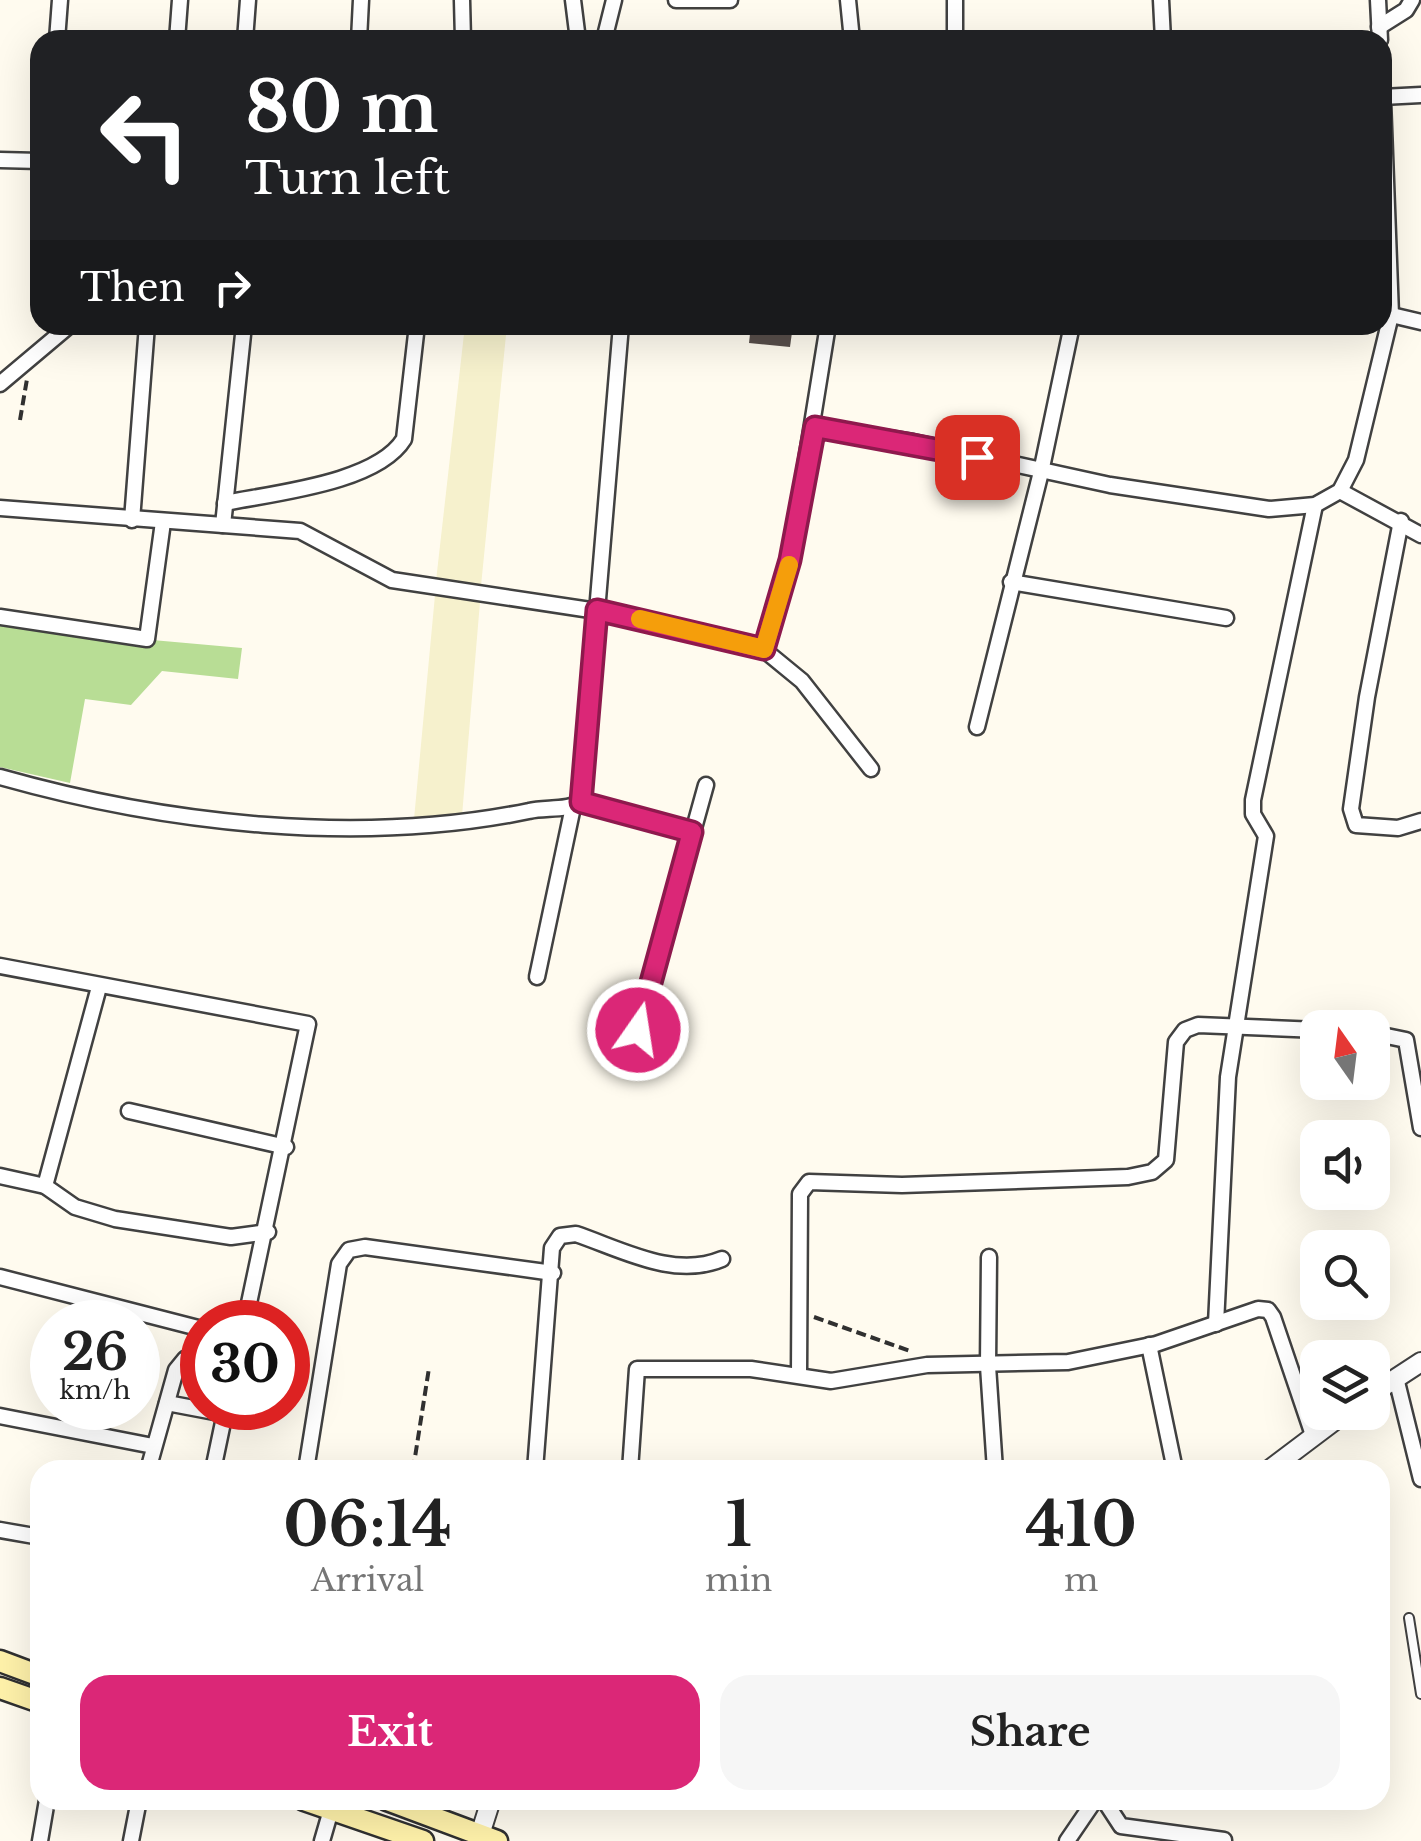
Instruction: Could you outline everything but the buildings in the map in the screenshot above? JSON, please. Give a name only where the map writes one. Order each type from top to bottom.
[{"type":"main road","points":[[0,1661],[30,1672]]},
{"type":"main road","points":[[0,1688],[30,1698]]},
{"type":"main road","points":[[330,1810],[423,1841]]},
{"type":"main road","points":[[412,1810],[485,1839]]},
{"type":"street","points":[[58,30],[60,0]]},
{"type":"street","points":[[178,30],[180,0]]},
{"type":"street","points":[[246,30],[248,0]]},
{"type":"street","points":[[359,30],[361,0]]},
{"type":"street","points":[[462,0],[463,30]]},
{"type":"street","points":[[573,0],[577,30]]},
{"type":"street","points":[[606,30],[614,0]]},
{"type":"street","points":[[676,0],[730,0]]},
{"type":"street","points":[[848,0],[851,30]]},
{"type":"street","points":[[955,0],[955,30]]},
{"type":"street","points":[[1161,0],[1162,30]]},
{"type":"street","points":[[1378,0],[1380,30]]},
{"type":"street","points":[[1383,30],[1412,0]]},
{"type":"street","points":[[1392,97],[1421,95]]},
{"type":"street","points":[[0,160],[30,161]]},
{"type":"street","points":[[1392,315],[1421,322]]},
{"type":"street","points":[[0,384],[57,335]]},
{"type":"street","points":[[132,520],[146,335]]},
{"type":"street","points":[[223,525],[243,335]]},
{"type":"street","points":[[226,503],[323,483],[362,470],[396,452],[404,439],[416,335]]},
{"type":"street","points":[[536,977],[577,805],[620,335]]},
{"type":"street","points":[[764,649],[790,560],[815,427],[827,335]]},
{"type":"street","points":[[977,726],[1041,472],[1070,335]]},
{"type":"street","points":[[815,427],[913,442],[1041,472],[1268,509],[1315,505],[1340,491],[1356,460],[1383,335]]},
{"type":"street","points":[[1340,491],[1421,535]]},
{"type":"street","points":[[1216,1324],[1234,1027],[1266,836],[1253,814],[1253,800],[1315,505]]},
{"type":"street","points":[[0,508],[300,531],[392,580],[597,610],[764,649],[802,682],[871,769]]},
{"type":"street","points":[[1401,521],[1367,697],[1352,808],[1356,825],[1375,829],[1421,821]]},
{"type":"street","points":[[0,617],[148,639],[163,522]]},
{"type":"street","points":[[1011,582],[1226,618]]},
{"type":"street","points":[[0,777],[54,792],[263,825],[312,828],[433,824],[577,805],[692,832]]},
{"type":"street","points":[[616,1056],[629,1048],[638,1030],[706,785]]},
{"type":"street","points":[[0,966],[99,988],[308,1024],[286,1147],[251,1300]]},
{"type":"street","points":[[44,1186],[99,988]]},
{"type":"street","points":[[798,1374],[800,1194],[808,1182],[902,1185],[1128,1177],[1152,1172],[1166,1160],[1176,1042],[1185,1030],[1198,1025],[1300,1029]]},
{"type":"street","points":[[1414,1040],[1421,1128]]},
{"type":"street","points":[[129,1111],[286,1147]]},
{"type":"street","points":[[0,1176],[44,1186],[75,1207],[115,1220],[232,1237],[268,1232]]},
{"type":"street","points":[[536,1460],[552,1248],[560,1236],[576,1234],[671,1267],[707,1265],[722,1259]]},
{"type":"street","points":[[308,1460],[339,1264],[349,1250],[366,1247],[552,1272]]},
{"type":"street","points":[[989,1257],[988,1366],[994,1460]]},
{"type":"street","points":[[0,1278],[180,1323]]},
{"type":"street","points":[[631,1460],[637,1369],[751,1369],[831,1382],[927,1365],[1068,1362],[1149,1345],[1258,1309],[1268,1310],[1314,1435]]},
{"type":"street","points":[[1149,1345],[1173,1460]]},
{"type":"street","points":[[1390,1382],[1421,1362]]},
{"type":"street","points":[[150,1460],[180,1366]]},
{"type":"street","points":[[1396,1378],[1421,1480]]},
{"type":"street","points":[[167,1403],[180,1405]]},
{"type":"street","points":[[0,1416],[153,1446]]},
{"type":"street","points":[[215,1460],[221,1430]]},
{"type":"street","points":[[1282,1460],[1321,1430]]},
{"type":"street","points":[[0,1530],[30,1535]]},
{"type":"street","points":[[40,1841],[45,1810]]},
{"type":"street","points":[[130,1841],[137,1810]]},
{"type":"street","points":[[322,1841],[330,1810]]},
{"type":"street","points":[[485,1839],[489,1810]]},
{"type":"street","points":[[1066,1841],[1087,1810]]},
{"type":"street","points":[[1108,1810],[1112,1820],[1121,1826],[1224,1840]]},
{"type":"lane","points":[[1409,1618],[1421,1694]]},
{"type":"path","points":[[20,420],[28,389],[26,360]]},
{"type":"path","points":[[800,1312],[900,1344],[927,1365]]},
{"type":"path","points":[[415,1460],[429,1368]]},
{"type":"shaded area","points":[[464,335],[506,335],[481,586],[436,581]]},
{"type":"shaded area","points":[[435,595],[480,602],[462,816],[414,819]]},
{"type":"green space","points":[[0,619],[85,634],[242,648],[238,679],[162,671],[131,705],[85,699],[70,783],[0,767]]},
{"type":"slow traffic","points":[[640,619],[764,649],[789,565]]},
{"type":"route","points":[[638,1030],[692,832],[581,802],[585,793],[597,610],[764,649],[790,560],[815,427],[913,442],[977,457]]}]
